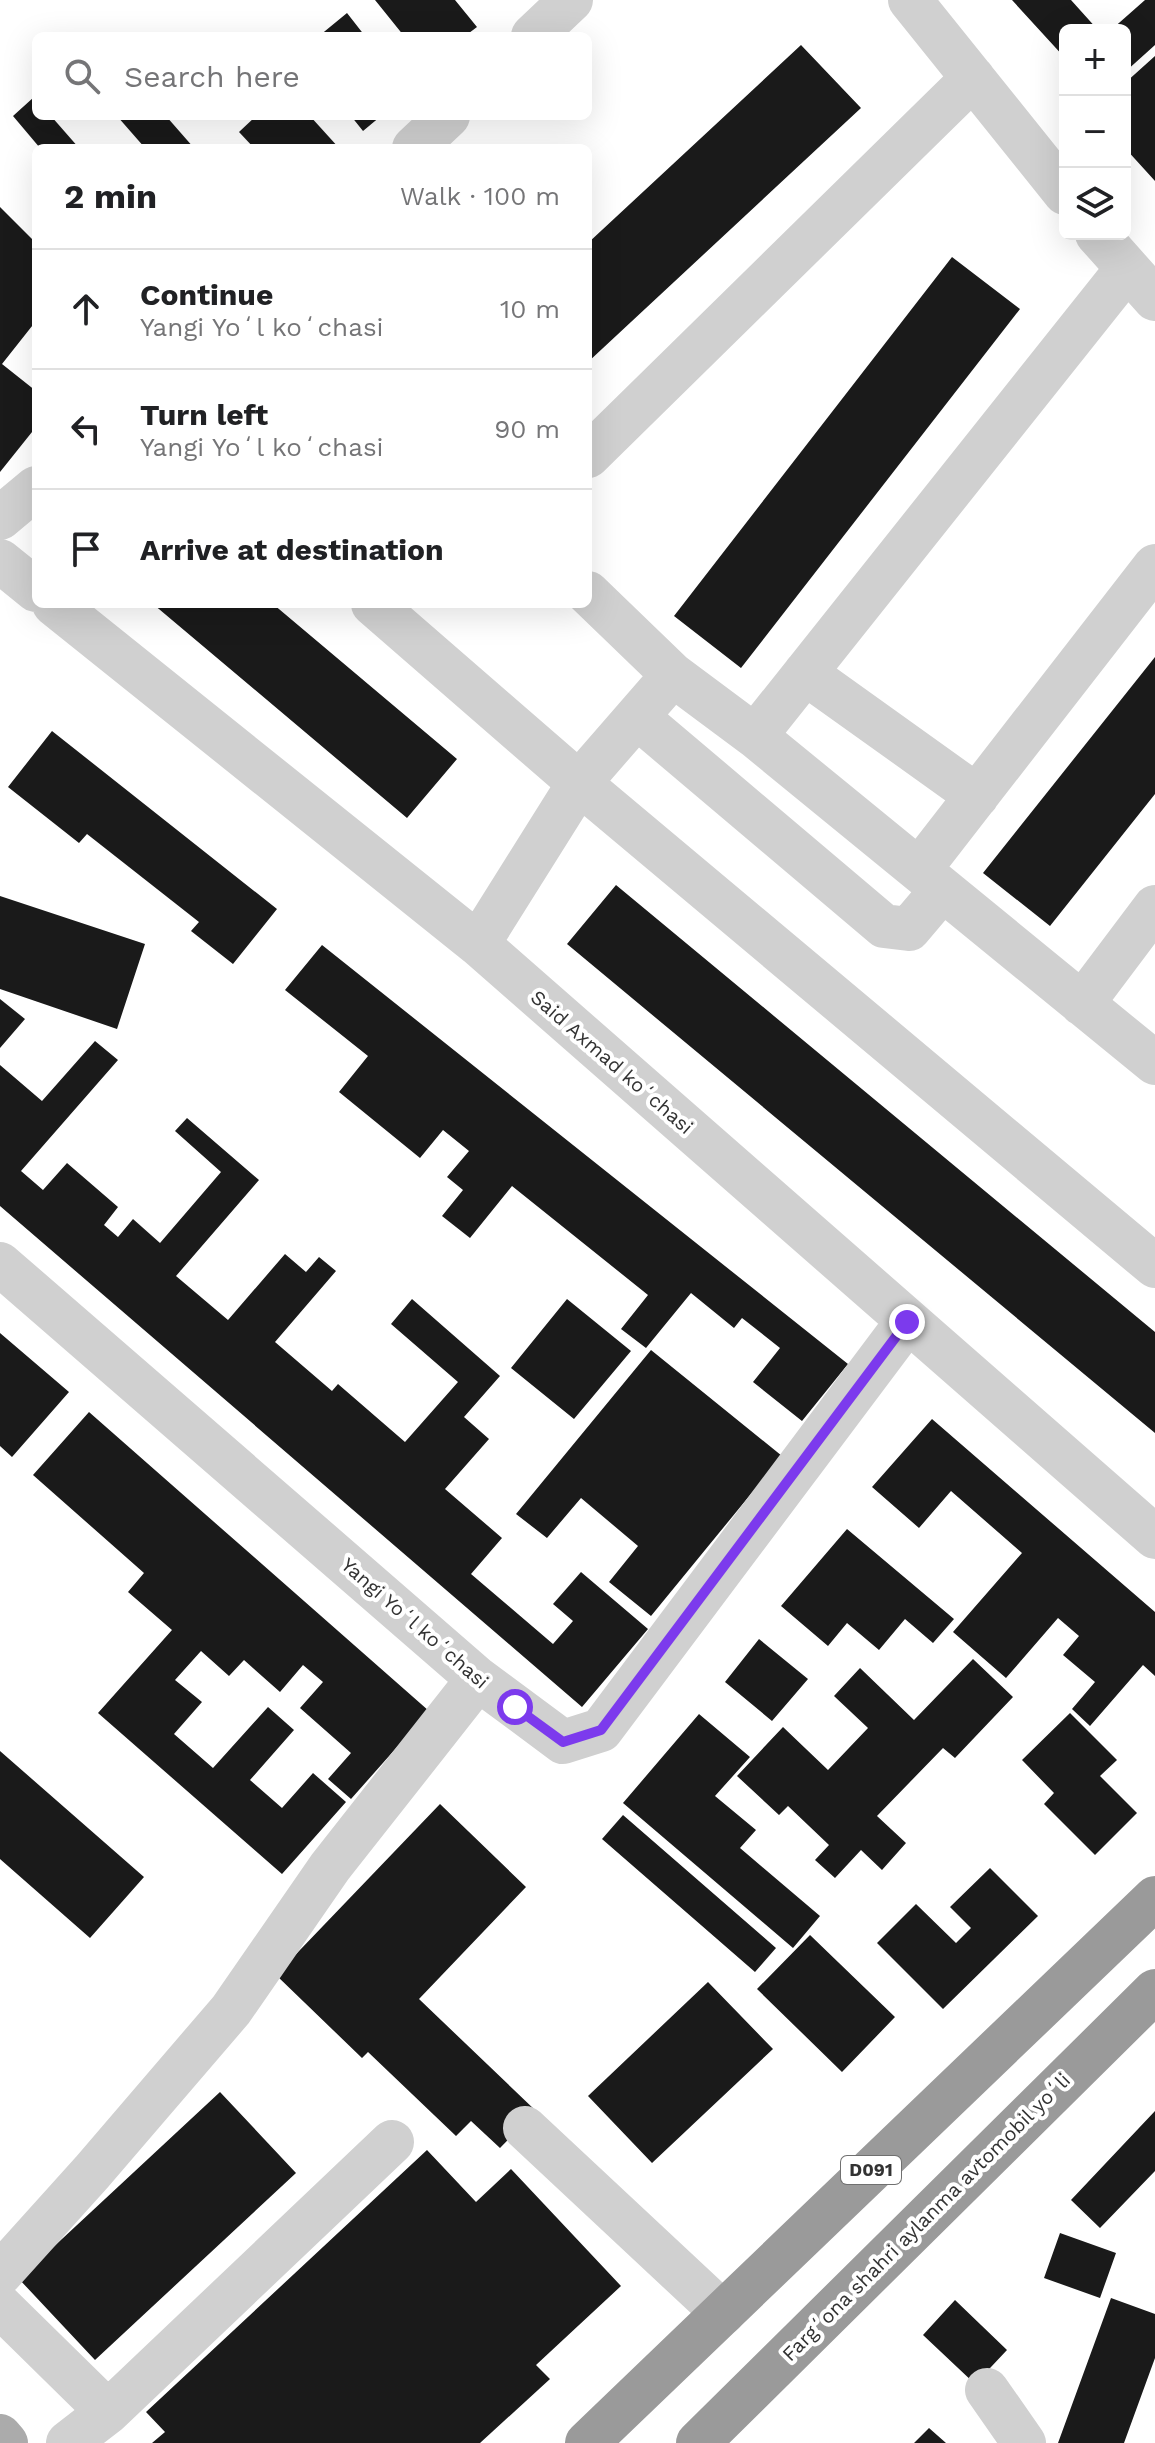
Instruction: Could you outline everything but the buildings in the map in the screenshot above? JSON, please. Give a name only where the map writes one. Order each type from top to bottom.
[{"type":"highway","name":"D091","points":[[587,2443],[1155,1898]]},
{"type":"highway","name":"Fargʻona shahri aylanma avtomobil yoʻli","points":[[698,2443],[1155,1991]]},
{"type":"main road","points":[[0,2436],[6,2443]]},
{"type":"street","points":[[537,32],[571,0]]},
{"type":"street","points":[[910,0],[1059,186]]},
{"type":"street","points":[[592,452],[973,78]]},
{"type":"street","points":[[418,144],[444,120]]},
{"type":"street","points":[[755,736],[805,673],[1140,285],[1102,240]]},
{"type":"street","points":[[0,518],[32,491]]},
{"type":"street","points":[[0,561],[32,587]]},
{"type":"street","points":[[637,717],[884,926],[909,929],[930,880],[977,796],[1155,566]]},
{"type":"street","points":[[592,597],[673,675],[755,736],[1155,1063]]},
{"type":"street","name":"Said Axmad koʻchasi","points":[[59,608],[478,944],[1155,1537]]},
{"type":"street","points":[[378,608],[579,783],[1155,1266]]},
{"type":"street","points":[[805,673],[977,796]]},
{"type":"street","points":[[478,944],[579,783],[673,675]]},
{"type":"street","points":[[1082,1004],[1155,907]]},
{"type":"street","name":"Yangi Yoʻl koʻchasi","points":[[0,1264],[478,1679],[563,1742],[601,1730],[907,1322]]},
{"type":"street","points":[[0,2274],[231,2010],[330,1867],[478,1679]]},
{"type":"street","points":[[525,2128],[723,2313]]},
{"type":"street","points":[[68,2443],[108,2412],[392,2142]]},
{"type":"street","points":[[0,2306],[108,2412]]},
{"type":"street","points":[[987,2390],[1024,2443]]},
{"type":"route","points":[[515,1707],[563,1742],[601,1730],[907,1322]]}]
